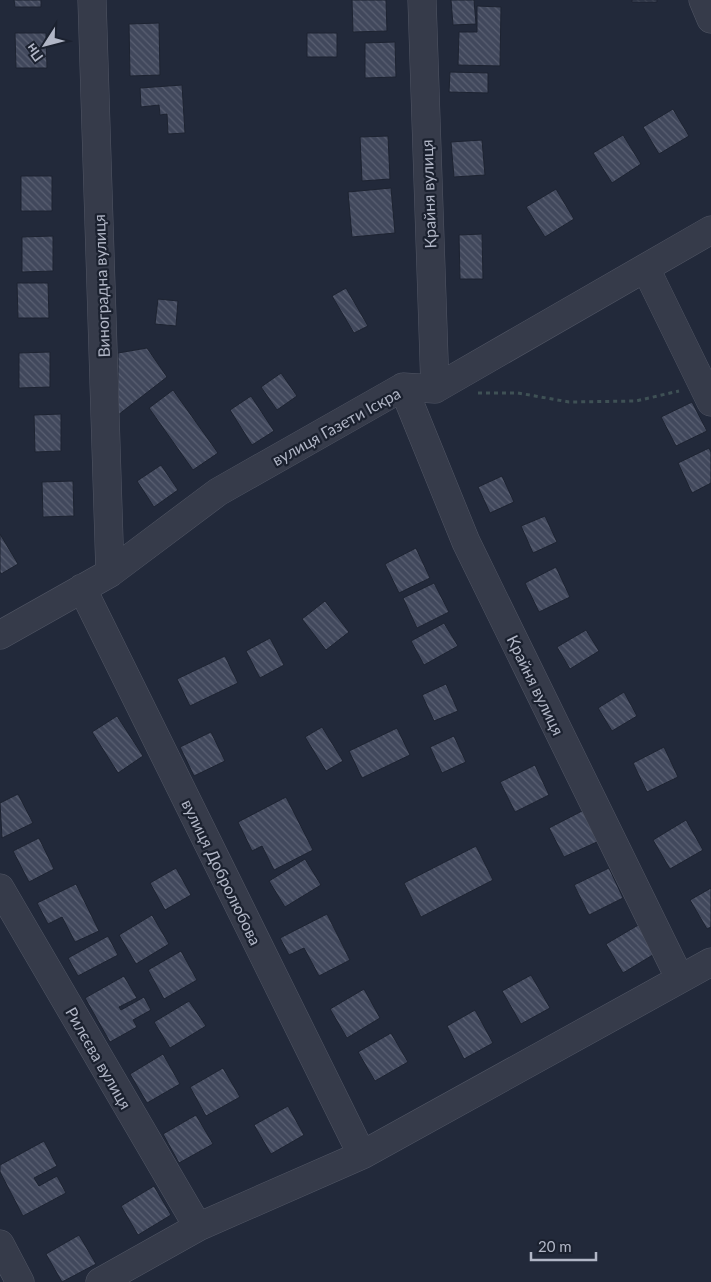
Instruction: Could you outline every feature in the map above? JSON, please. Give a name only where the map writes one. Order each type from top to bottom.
[{"type":"street","name":"Виноградна вулиця","points":[[92,0],[110,573]]},
{"type":"street","name":"Крайня вулиця","points":[[422,0],[435,389]]},
{"type":"street","points":[[703,0],[711,19]]},
{"type":"street","points":[[435,389],[711,230]]},
{"type":"street","points":[[646,269],[707,394]]},
{"type":"street","name":"вулиця Газети Іскра","points":[[0,635],[110,573],[218,492],[403,387],[435,389]]},
{"type":"street","name":"Крайня вулиця","points":[[403,387],[466,542],[680,979]]},
{"type":"street","name":"вулиця Добролюбова","points":[[82,588],[362,1156]]},
{"type":"street","name":"Рилєєва вулиця","points":[[0,888],[198,1227]]},
{"type":"street","points":[[100,1282],[198,1227],[362,1156],[711,962]]},
{"type":"street","points":[[0,1244],[20,1282]]},
{"type":"path","points":[[474,393],[518,393],[568,402],[636,401],[707,394]]},
{"type":"building","points":[[14,0],[41,0],[41,7],[15,7]]},
{"type":"building","points":[[352,0],[386,0],[387,31],[353,32]]},
{"type":"building","points":[[451,0],[474,0],[476,24],[453,25]]},
{"type":"building","points":[[632,0],[657,0],[657,2],[632,2]]},
{"type":"building","points":[[477,6],[501,7],[500,66],[458,65],[459,32],[477,32]]},
{"type":"building","points":[[159,23],[160,75],[130,76],[129,24]]},
{"type":"building","points":[[15,33],[46,33],[47,68],[16,68]]},
{"type":"building","points":[[307,33],[337,33],[337,57],[307,57]]},
{"type":"building","points":[[395,42],[396,77],[365,78],[365,43]]},
{"type":"building","points":[[450,72],[488,73],[488,93],[449,92]]},
{"type":"building","points":[[182,85],[185,133],[168,134],[167,114],[160,115],[159,105],[141,107],[140,88]]},
{"type":"building","points":[[673,109],[689,136],[659,154],[643,127]]},
{"type":"building","points":[[623,135],[641,164],[612,183],[593,153]]},
{"type":"building","points":[[388,136],[390,179],[362,181],[360,137]]},
{"type":"building","points":[[482,140],[485,175],[454,177],[451,142]]},
{"type":"building","points":[[21,176],[52,176],[52,211],[21,211]]},
{"type":"building","points":[[391,188],[395,233],[352,237],[348,192]]},
{"type":"building","points":[[556,189],[574,219],[545,237],[526,207]]},
{"type":"building","points":[[482,234],[483,279],[460,279],[459,235]]},
{"type":"building","points":[[53,236],[53,271],[22,272],[22,237]]},
{"type":"building","points":[[17,283],[48,283],[49,318],[18,318]]},
{"type":"building","points":[[346,288],[368,326],[354,333],[332,296]]},
{"type":"building","points":[[158,299],[178,301],[176,326],[155,324]]},
{"type":"building","points":[[147,348],[167,377],[118,415],[118,353]]},
{"type":"building","points":[[50,352],[50,387],[19,388],[19,353]]},
{"type":"building","points":[[281,373],[297,396],[277,410],[261,387]]},
{"type":"building","points":[[173,390],[218,453],[193,470],[149,408]]},
{"type":"building","points":[[251,396],[274,431],[252,445],[230,410]]},
{"type":"building","points":[[692,402],[707,431],[676,446],[661,417]]},
{"type":"building","points":[[61,414],[61,451],[35,452],[34,415]]},
{"type":"building","points":[[709,448],[711,452],[711,483],[692,493],[678,463]]},
{"type":"building","points":[[161,465],[178,490],[154,507],[137,481]]},
{"type":"building","points":[[502,476],[514,502],[490,513],[478,487]]},
{"type":"building","points":[[73,481],[74,516],[43,517],[42,482]]},
{"type":"building","points":[[545,516],[557,542],[533,553],[521,526]]},
{"type":"building","points":[[0,534],[18,564],[1,574],[0,572]]},
{"type":"building","points":[[416,548],[430,578],[399,593],[385,564]]},
{"type":"building","points":[[556,567],[570,597],[539,612],[525,583]]},
{"type":"building","points":[[434,583],[449,612],[417,628],[403,598]]},
{"type":"building","points":[[325,601],[349,632],[326,650],[302,619]]},
{"type":"building","points":[[444,623],[458,646],[424,665],[411,641]]},
{"type":"building","points":[[586,630],[599,651],[570,669],[557,647]]},
{"type":"building","points":[[270,638],[284,665],[260,678],[246,651]]},
{"type":"building","points":[[225,656],[238,683],[190,706],[177,679]]},
{"type":"building","points":[[446,684],[458,711],[434,721],[422,695]]},
{"type":"building","points":[[624,692],[637,716],[612,731],[598,708]]},
{"type":"building","points":[[117,716],[143,756],[118,773],[92,732]]},
{"type":"building","points":[[322,727],[343,761],[326,771],[305,737]]},
{"type":"building","points":[[397,728],[410,755],[362,778],[349,751]]},
{"type":"building","points":[[211,732],[225,761],[194,776],[180,747]]},
{"type":"building","points":[[454,736],[466,762],[442,773],[430,747]]},
{"type":"building","points":[[664,747],[678,777],[647,792],[633,763]]},
{"type":"building","points":[[535,765],[549,795],[515,812],[500,782]]},
{"type":"building","points":[[18,794],[33,823],[2,838],[0,803]]},
{"type":"building","points":[[286,797],[313,850],[274,870],[262,846],[252,851],[238,822]]},
{"type":"building","points":[[584,810],[599,841],[564,857],[549,828]]},
{"type":"building","points":[[686,820],[703,850],[670,869],[653,840]]},
{"type":"building","points":[[39,838],[54,869],[29,882],[13,851]]},
{"type":"building","points":[[476,846],[493,880],[421,917],[404,883]]},
{"type":"building","points":[[305,859],[321,885],[285,907],[269,881]]},
{"type":"building","points":[[176,868],[191,895],[165,910],[150,883]]},
{"type":"building","points":[[609,868],[623,898],[589,915],[574,885]]},
{"type":"building","points":[[76,884],[99,931],[75,942],[62,917],[48,924],[37,903]]},
{"type":"building","points":[[711,888],[711,927],[707,929],[690,900]]},
{"type":"building","points":[[327,914],[350,960],[319,976],[304,948],[289,955],[280,938]]},
{"type":"building","points":[[152,915],[169,944],[136,964],[119,935]]},
{"type":"building","points":[[640,924],[656,953],[623,973],[606,944]]},
{"type":"building","points":[[108,936],[118,955],[78,976],[68,958]]},
{"type":"building","points":[[181,951],[197,980],[164,999],[148,970]]},
{"type":"building","points":[[531,975],[550,1008],[521,1024],[502,991]]},
{"type":"building","points":[[124,976],[137,998],[119,1007],[121,1010],[144,997],[151,1010],[133,1020],[137,1027],[110,1042],[85,998]]},
{"type":"building","points":[[364,989],[380,1018],[347,1038],[330,1009]]},
{"type":"building","points":[[189,1001],[206,1026],[170,1048],[154,1022]]},
{"type":"building","points":[[475,1010],[493,1043],[464,1059],[447,1026]]},
{"type":"building","points":[[391,1033],[408,1062],[375,1081],[358,1052]]},
{"type":"building","points":[[163,1054],[180,1084],[147,1103],[130,1074]]},
{"type":"building","points":[[223,1068],[240,1097],[206,1116],[190,1087]]},
{"type":"building","points":[[288,1106],[304,1135],[271,1154],[254,1125]]},
{"type":"building","points":[[196,1115],[213,1144],[179,1163],[163,1134]]},
{"type":"building","points":[[44,1141],[57,1166],[34,1178],[39,1186],[57,1176],[66,1193],[23,1216],[0,1172],[0,1165]]},
{"type":"building","points":[[154,1186],[171,1215],[138,1235],[121,1206]]},
{"type":"building","points":[[79,1235],[96,1264],[62,1282],[46,1254]]}]
